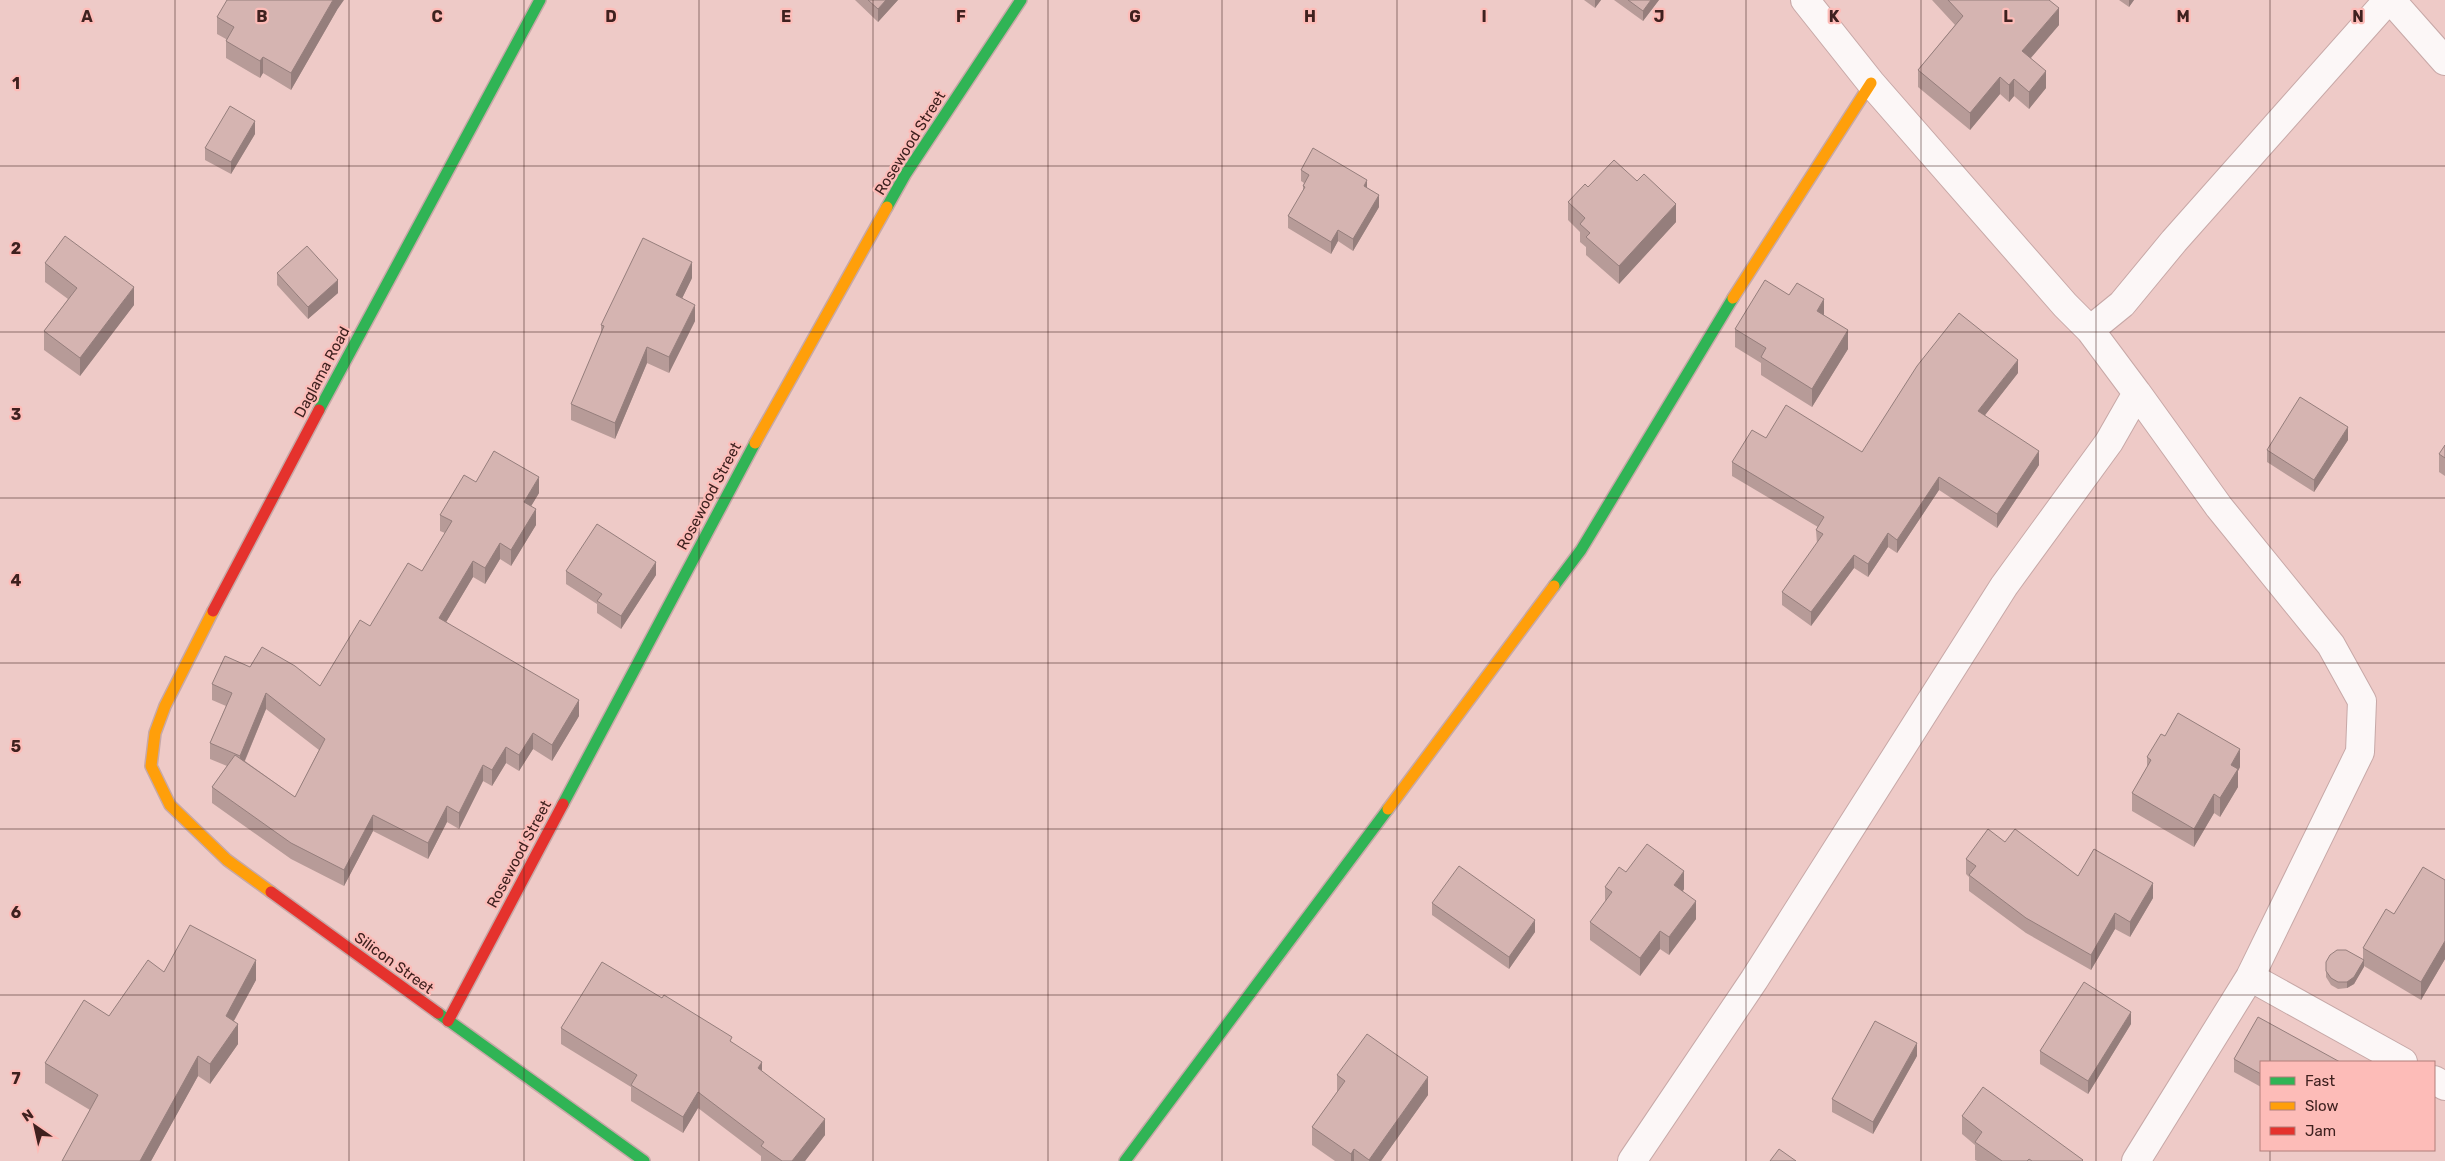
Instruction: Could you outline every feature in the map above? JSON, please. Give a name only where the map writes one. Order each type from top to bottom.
[{"type":"street","name":"Daglama Road","points":[[151,766],[155,733],[165,706],[255,528],[540,0]]},
{"type":"street","name":"Rosewood Street","points":[[448,1020],[768,418],[905,175],[1021,0]]},
{"type":"street","points":[[1805,0],[1871,83],[2065,305],[2090,330],[2219,507],[2332,645],[2362,701],[2360,752],[2250,977],[2136,1161]]},
{"type":"street","points":[[2090,330],[2122,304],[2174,241],[2389,0],[2445,61]]},
{"type":"street","points":[[1125,1161],[1581,550],[1741,286],[1871,83]]},
{"type":"street","points":[[1632,1161],[1754,980],[2004,586],[2109,442],[2137,393]]},
{"type":"street","name":"Silicon Street","points":[[151,766],[170,805],[227,860],[644,1161]]},
{"type":"street","points":[[2250,977],[2401,1061]]},
{"type":"building","points":[[227,0],[333,0],[291,73],[263,57],[260,61],[226,41],[234,27],[217,17]]},
{"type":"building","points":[[868,0],[886,0],[878,9]]},
{"type":"building","points":[[1628,0],[1651,0],[1643,11]]},
{"type":"building","points":[[1948,0],[2049,0],[2059,8],[2022,51],[2046,71],[2029,92],[2014,79],[2009,85],[2000,77],[1970,113],[1918,70],[1963,16]]},
{"type":"building","points":[[230,106],[255,121],[231,162],[205,148]]},
{"type":"building","points":[[1313,148],[1367,180],[1364,186],[1379,195],[1353,239],[1338,230],[1331,242],[1288,216],[1305,187],[1303,186],[1309,175],[1301,170]]},
{"type":"building","points":[[1614,160],[1637,181],[1644,174],[1676,204],[1619,266],[1586,237],[1590,233],[1580,224],[1585,218],[1568,202],[1585,184],[1588,187]]},
{"type":"building","points":[[65,236],[134,287],[80,358],[44,331],[77,288],[45,263]]},
{"type":"building","points":[[643,238],[692,262],[676,295],[695,305],[669,357],[647,347],[615,423],[571,404],[604,326],[601,325]]},
{"type":"building","points":[[307,246],[338,280],[308,307],[277,273]]},
{"type":"building","points":[[1765,280],[1789,295],[1797,283],[1824,299],[1817,311],[1848,330],[1812,389],[1761,357],[1766,348],[1735,329]]},
{"type":"building","points":[[1959,313],[2018,360],[1978,411],[2039,451],[1997,514],[1939,477],[1897,540],[1888,533],[1868,564],[1854,555],[1811,612],[1782,592],[1823,534],[1816,530],[1824,517],[1732,462],[1752,430],[1766,438],[1786,405],[1862,452],[1917,366]]},
{"type":"building","points":[[2300,397],[2348,427],[2314,480],[2267,450]]},
{"type":"building","points":[[2445,445],[2445,458],[2439,454]]},
{"type":"building","points":[[494,451],[539,477],[524,502],[536,509],[511,550],[500,543],[485,568],[473,561],[439,618],[579,700],[552,745],[533,733],[519,755],[506,747],[492,770],[483,765],[459,813],[447,806],[428,843],[373,815],[344,870],[291,843],[212,787],[235,755],[295,797],[325,739],[266,693],[240,756],[210,743],[232,693],[212,684],[225,656],[250,667],[262,647],[295,666],[320,686],[360,620],[370,626],[408,563],[422,571],[452,521],[440,515],[464,475],[476,482]]},
{"type":"building","points":[[597,524],[656,562],[621,616],[597,601],[602,594],[566,571]]},
{"type":"building","points":[[2178,713],[2240,749],[2231,765],[2238,769],[2220,798],[2214,794],[2194,829],[2132,793],[2151,760],[2147,757],[2161,734],[2165,736]]},
{"type":"building","points":[[1988,829],[2005,842],[2015,829],[2078,876],[2094,849],[2153,883],[2130,922],[2115,913],[2091,955],[2026,918],[1969,875],[1976,866],[1966,859]]},
{"type":"building","points":[[1647,844],[1684,871],[1674,885],[1696,901],[1669,937],[1660,931],[1640,958],[1590,922],[1612,892],[1605,887],[1619,867],[1626,872]]},
{"type":"building","points":[[1459,866],[1535,920],[1509,957],[1432,903]]},
{"type":"building","points":[[2423,867],[2445,880],[2445,941],[2421,982],[2363,948],[2386,909],[2394,914]]},
{"type":"building","points":[[190,925],[256,960],[226,1016],[238,1024],[210,1064],[198,1056],[140,1161],[62,1161],[98,1095],[45,1063],[84,1000],[109,1016],[148,960],[164,972]]},
{"type":"building","points":[[2337,950],[2346,950],[2364,960],[2354,977],[2347,982],[2338,982],[2331,978],[2326,971],[2326,962],[2330,955]]},
{"type":"building","points":[[602,962],[662,998],[664,995],[732,1037],[730,1041],[762,1062],[758,1068],[825,1119],[792,1161],[782,1161],[761,1146],[764,1142],[698,1092],[683,1117],[631,1085],[637,1075],[561,1028]]},
{"type":"building","points":[[2084,982],[2131,1012],[2088,1081],[2040,1051]]},
{"type":"building","points":[[2258,1017],[2338,1061],[2260,1061],[2260,1073],[2234,1059]]},
{"type":"building","points":[[1875,1021],[1917,1043],[1873,1122],[1832,1099]]},
{"type":"building","points":[[1367,1034],[1428,1077],[1369,1160],[1354,1149],[1351,1154],[1312,1127],[1345,1081],[1337,1075]]},
{"type":"building","points":[[1983,1087],[2083,1160],[2032,1161],[2029,1159],[2027,1161],[2002,1161],[1975,1142],[1982,1132],[1962,1116]]},
{"type":"building","points":[[1779,1149],[1796,1161],[1770,1161]]},
{"type":"traffic: fast","points":[[319,410],[540,0]]},
{"type":"traffic: fast","points":[[887,207],[905,175],[1021,0]]},
{"type":"traffic: fast","points":[[1554,586],[1581,550],[1733,298]]},
{"type":"traffic: fast","points":[[563,804],[755,443]]},
{"type":"traffic: fast","points":[[1125,1161],[1388,809]]},
{"type":"traffic: fast","points":[[438,1013],[644,1161]]},
{"type":"traffic: slow","points":[[1733,298],[1871,83]]},
{"type":"traffic: slow","points":[[755,443],[887,207]]},
{"type":"traffic: slow","points":[[1388,809],[1554,586]]},
{"type":"traffic: slow","points":[[213,611],[165,706],[155,733],[151,766],[170,805],[227,860],[271,892]]},
{"type":"traffic: jam","points":[[213,611],[319,410]]},
{"type":"traffic: jam","points":[[448,1021],[563,804]]},
{"type":"traffic: jam","points":[[271,892],[438,1013]]}]
